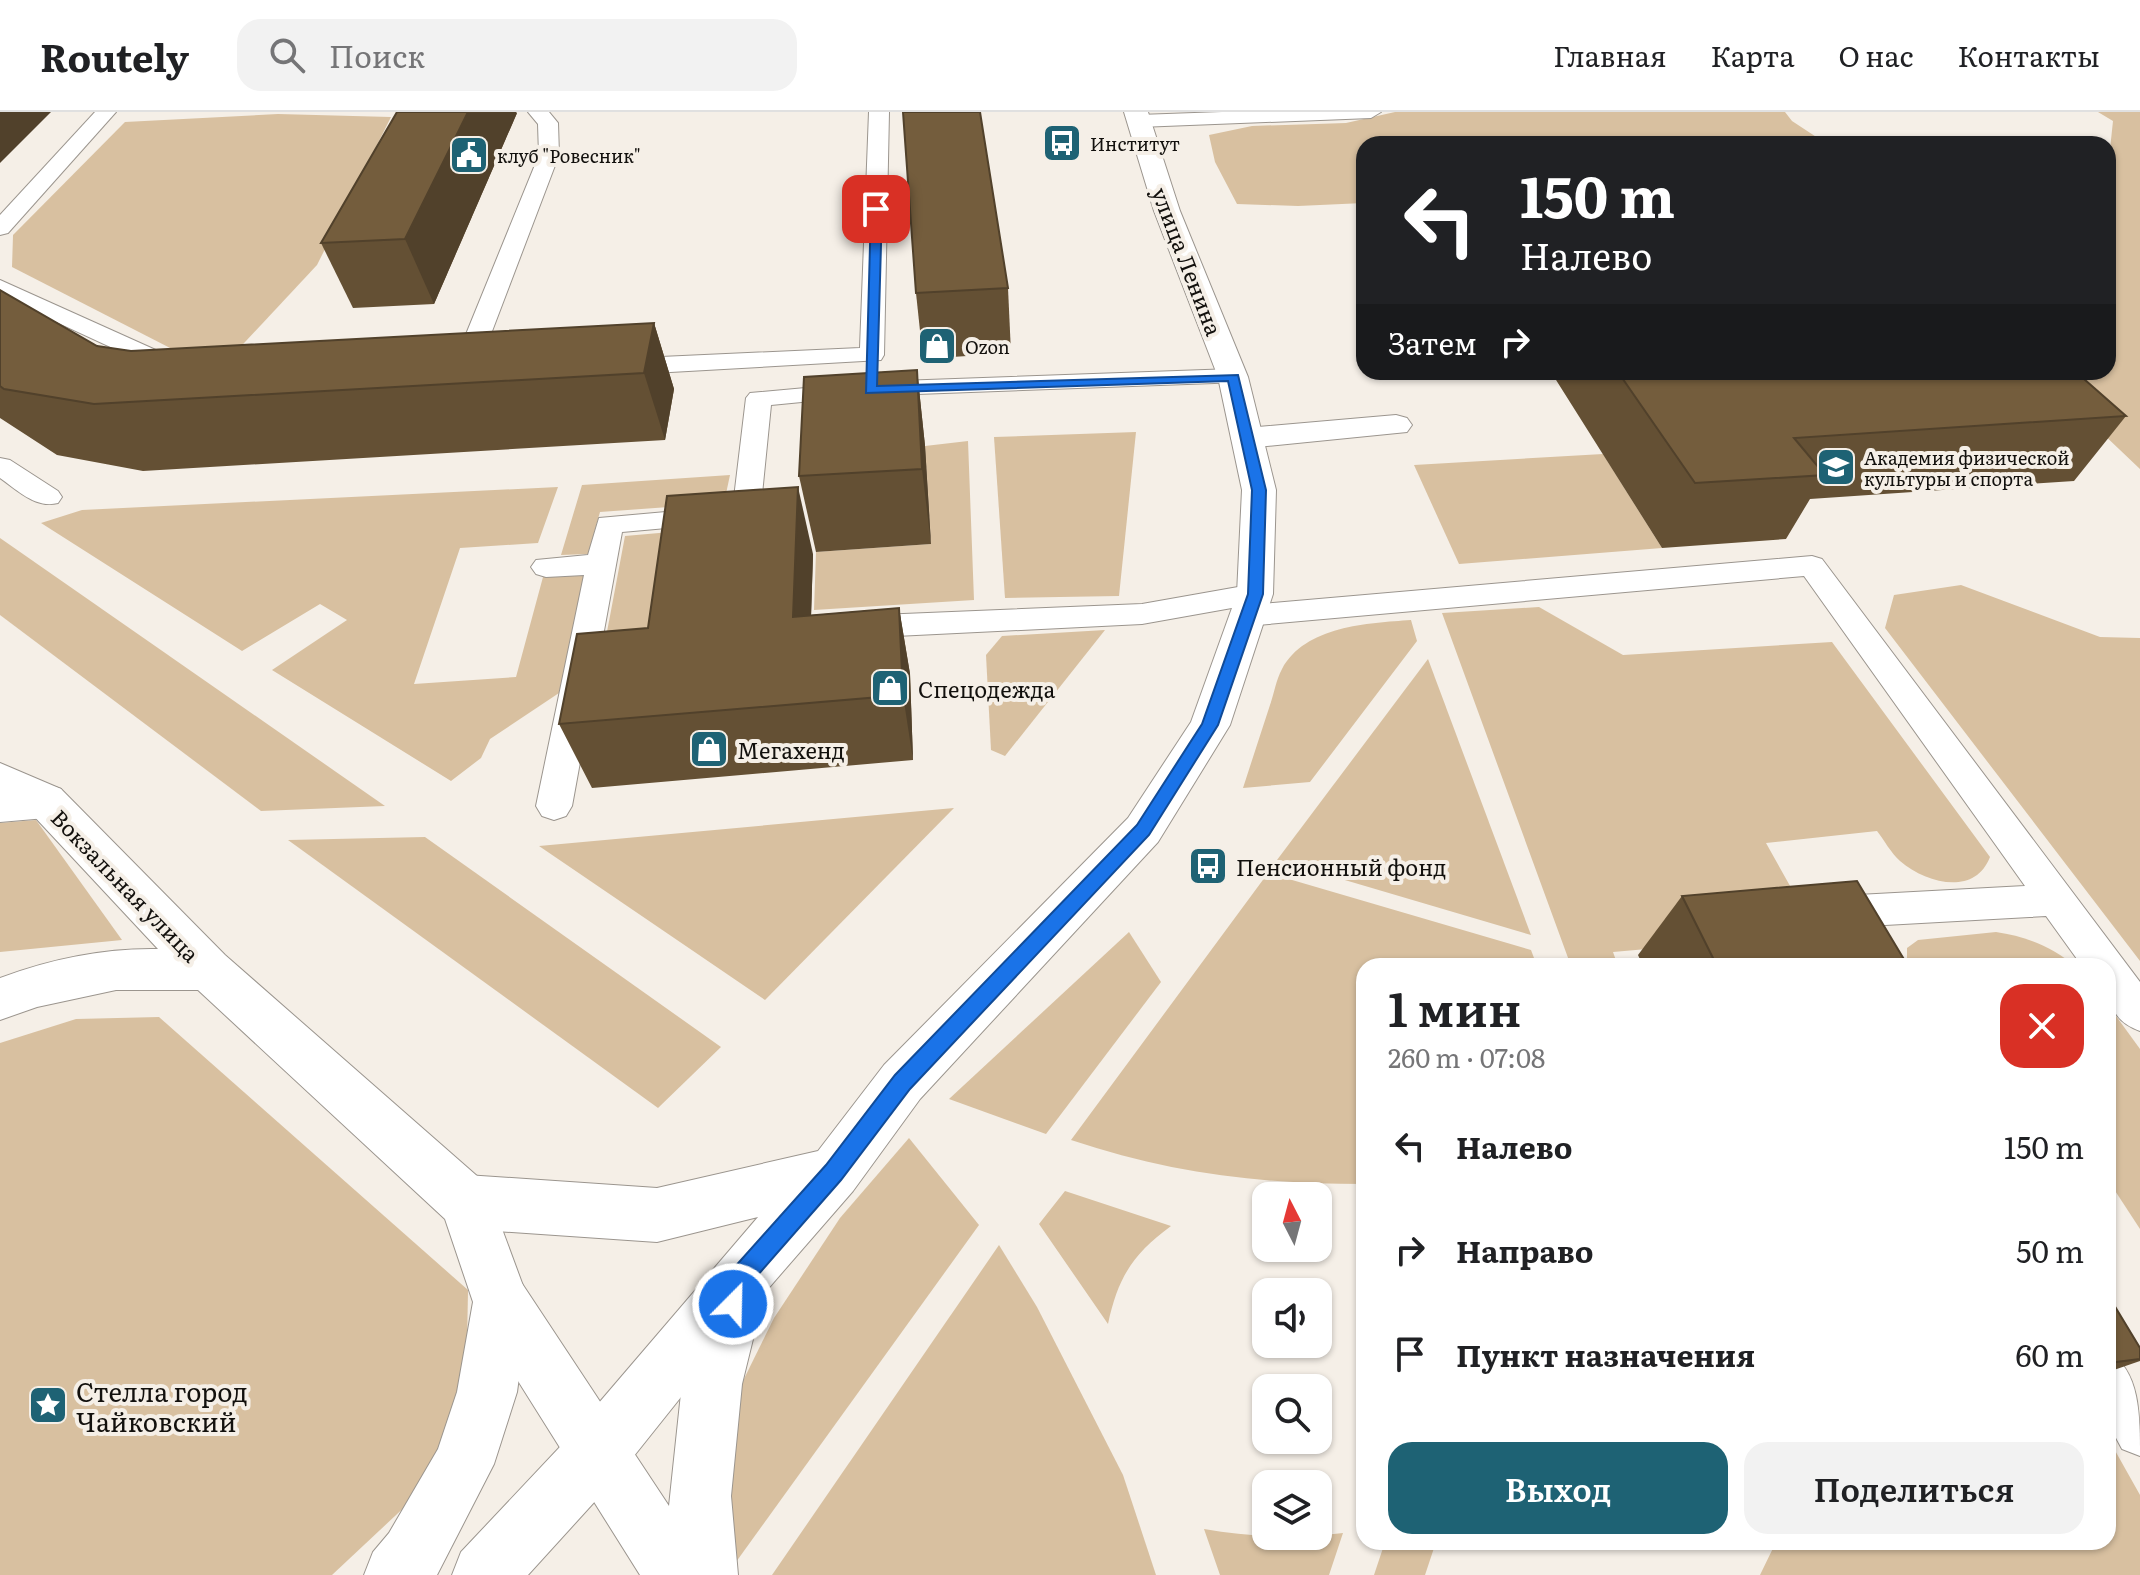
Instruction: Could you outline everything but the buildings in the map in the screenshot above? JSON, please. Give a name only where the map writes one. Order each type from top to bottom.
[{"type":"street","name":"улица Ленина","points":[[484,1575],[596,1454],[740,1278],[834,1173],[902,1082],[1143,830],[1210,725],[1251,605],[1259,490],[1233,377],[1167,211],[1138,116]]},
{"type":"street","points":[[1247,438],[1396,425]]},
{"type":"street","name":"Вокзальная улица","points":[[0,779],[46,801],[208,970],[466,1202]]},
{"type":"street","points":[[0,805],[46,801]]},
{"type":"street","points":[[0,999],[35,986],[116,969],[208,970]]},
{"type":"street","points":[[677,1575],[596,1454],[501,1302],[466,1202],[657,1215],[834,1173]]},
{"type":"street","points":[[706,1575],[700,1496],[712,1384],[740,1278]]},
{"type":"street","points":[[396,1575],[412,1556],[463,1464],[487,1392],[501,1302]]},
{"type":"lane","points":[[0,228],[112,112]]},
{"type":"lane","points":[[432,377],[473,375],[549,155],[548,123],[538,112]]},
{"type":"lane","points":[[870,390],[879,112]]},
{"type":"lane","points":[[1138,116],[1371,112]]},
{"type":"lane","points":[[0,287],[195,377]]},
{"type":"lane","points":[[590,369],[872,355]]},
{"type":"lane","points":[[554,806],[609,524],[746,514],[759,398],[870,390],[1233,377]]},
{"type":"lane","points":[[0,466],[48,497]]},
{"type":"lane","points":[[546,567],[602,564]]},
{"type":"lane","points":[[847,628],[1142,614],[1812,566],[2098,958]]},
{"type":"lane","points":[[1865,958],[1839,912],[2055,900]]},
{"type":"lane","points":[[2116,981],[2140,1013]]},
{"type":"lane","points":[[2116,1390],[2140,1431]]},
{"type":"shaded area","points":[[1395,112],[1785,112],[1792,121],[1815,136],[1356,136],[1356,203],[1298,206],[1237,204],[1215,162],[1209,135],[1252,126],[1346,123]]},
{"type":"shaded area","points":[[2098,112],[2140,112],[2140,469],[2046,380],[2116,380],[2116,136],[2111,136],[2113,121]]},
{"type":"shaded area","points":[[278,114],[391,117],[317,265],[217,372],[12,267],[13,235],[125,122]]},
{"type":"shaded area","points":[[1136,432],[1119,596],[1005,598],[994,437]]},
{"type":"shaded area","points":[[968,441],[974,600],[814,610],[816,552],[931,544],[925,446]]},
{"type":"shaded area","points":[[1603,454],[1662,548],[1459,564],[1414,465]]},
{"type":"shaded area","points":[[730,475],[724,503],[600,512],[588,554],[561,555],[582,485]]},
{"type":"shaded area","points":[[558,487],[538,543],[460,548],[414,684],[516,677],[543,577],[587,575],[559,693],[490,739],[481,758],[451,781],[272,670],[347,620],[320,604],[242,651],[41,523],[82,510]]},
{"type":"shaded area","points":[[727,527],[674,694],[594,701],[625,536]]},
{"type":"shaded area","points":[[0,538],[385,806],[261,811],[0,615]]},
{"type":"shaded area","points":[[1961,585],[2100,637],[2140,638],[2140,961],[1885,628],[1894,595]]},
{"type":"shaded area","points":[[1539,607],[1623,655],[1832,642],[1990,857],[1983,869],[1973,877],[1950,882],[1923,876],[1911,869],[1897,858],[1877,831],[1766,843],[1817,934],[1613,952],[1615,958],[1568,958],[1442,613]]},
{"type":"shaded area","points":[[1411,620],[1417,641],[1310,782],[1243,788],[1278,678],[1292,655],[1322,635],[1339,630],[1357,625]]},
{"type":"shaded area","points":[[1105,630],[1005,756],[991,750],[986,655],[1002,636]]},
{"type":"shaded area","points":[[1428,659],[1531,935],[1277,860]]},
{"type":"shaded area","points":[[954,808],[765,1000],[539,846]]},
{"type":"shaded area","points":[[36,820],[122,940],[0,952],[0,823]]},
{"type":"shaded area","points":[[425,837],[721,1047],[658,1108],[288,840]]},
{"type":"shaded area","points":[[1268,873],[1531,950],[1534,958],[1356,958],[1356,1184],[1251,1179],[1179,1168],[1071,1140]]},
{"type":"shaded area","points":[[1129,932],[1161,982],[1046,1134],[949,1099]]},
{"type":"shaded area","points":[[1996,932],[2038,943],[2064,958],[1907,958],[1907,948],[1918,940]]},
{"type":"shaded area","points":[[2116,1016],[2140,1049],[2140,1229],[2116,1192]]},
{"type":"shaded area","points":[[159,1017],[468,1290],[466,1399],[427,1486],[332,1575],[0,1575],[0,1043],[76,1019]]},
{"type":"shaded area","points":[[909,1138],[979,1225],[736,1562],[727,1507],[739,1389],[774,1318],[840,1218]]},
{"type":"shaded area","points":[[1065,1191],[1171,1226],[1129,1268],[1117,1293],[1108,1324],[1039,1224]]},
{"type":"shaded area","points":[[999,1245],[1037,1307],[1123,1475],[1156,1575],[772,1575]]},
{"type":"shaded area","points":[[2116,1452],[2140,1495],[2140,1575],[1760,1575],[1772,1550],[2116,1550]]},
{"type":"shaded area","points":[[1204,1529],[1252,1535],[1252,1550],[1332,1550],[1332,1534],[1343,1533],[1329,1575],[1220,1575]]},
{"type":"shaded area","points":[[1382,1550],[1433,1550],[1425,1575],[1374,1575]]},
{"type":"place","name":"Институт","points":[[1062,143]]},
{"type":"place","name":"клуб \"Ровесник\"","points":[[469,155]]},
{"type":"place","name":"Ozon","points":[[937,346]]},
{"type":"place","name":"Академия физической культуры и спорта","points":[[1836,467]]},
{"type":"place","name":"Спецодежда","points":[[890,688]]},
{"type":"place","name":"Мегахенд","points":[[709,749]]},
{"type":"place","name":"Пенсионный фонд","points":[[1208,866]]},
{"type":"place","name":"Стелла город Чайковский","points":[[48,1405]]},
{"type":"route","points":[[733,1304],[740,1278],[834,1173],[902,1082],[1143,830],[1210,725],[1255,594],[1259,490],[1233,377],[870,390],[876,209]]}]
